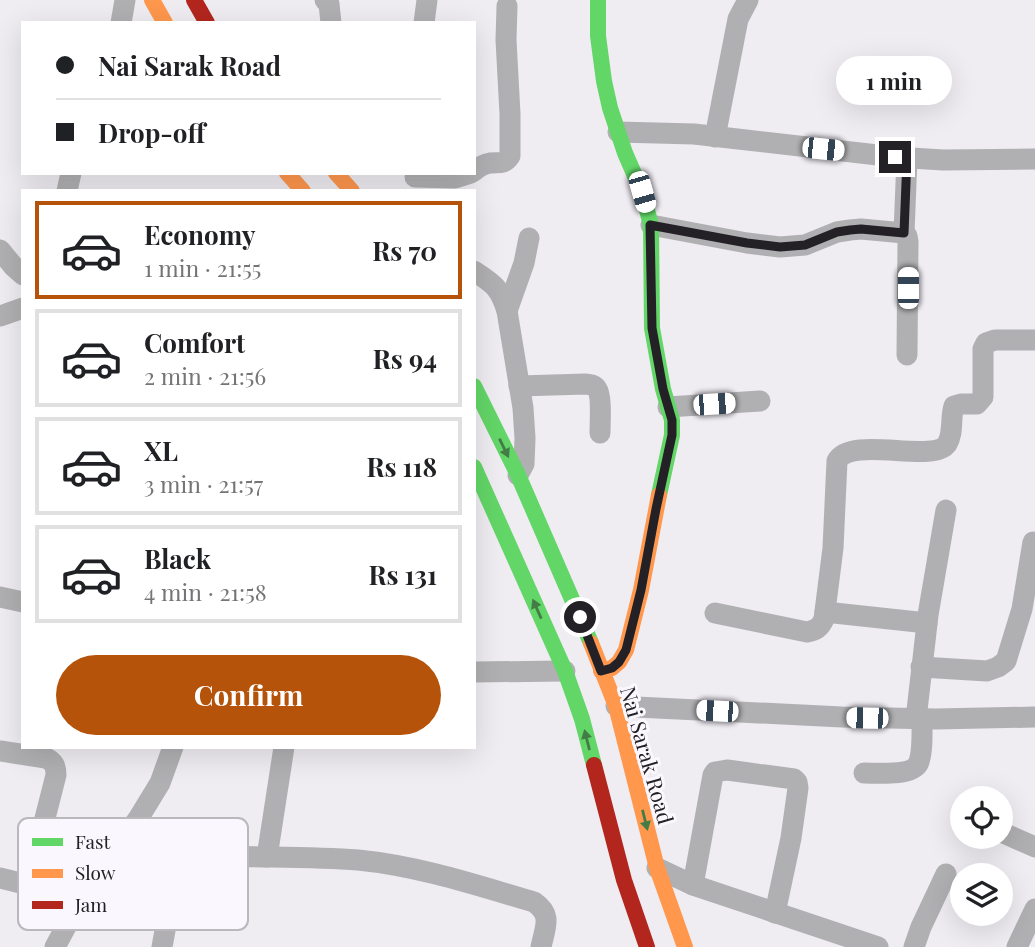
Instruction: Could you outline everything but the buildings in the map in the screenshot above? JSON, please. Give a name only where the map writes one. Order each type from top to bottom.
[{"type":"main road","points":[[152,0],[164,21]]},
{"type":"main road","points":[[194,0],[206,21]]},
{"type":"main road","points":[[598,0],[598,36],[610,108],[642,192],[650,225],[652,328],[663,389],[672,420],[672,435],[641,590],[626,650],[612,668],[601,671]]},
{"type":"main road","points":[[289,175],[301,189]]},
{"type":"main road","points":[[338,175],[350,189]]},
{"type":"main road","name":"Nai Sarak Road","points":[[477,399],[518,475],[616,706],[657,868],[685,947]]},
{"type":"main road","points":[[476,471],[565,671],[582,719],[624,880],[647,947]]},
{"type":"street","points":[[121,21],[125,0]]},
{"type":"street","points":[[326,0],[331,21]]},
{"type":"street","points":[[424,21],[427,0]]},
{"type":"street","points":[[715,137],[738,19],[748,0]]},
{"type":"street","points":[[476,169],[484,164],[508,161],[510,156],[507,6]]},
{"type":"street","points":[[618,132],[694,134],[907,158],[1035,159]]},
{"type":"street","points":[[907,158],[904,233],[908,242],[907,355]]},
{"type":"street","points":[[414,180],[455,178],[464,175]]},
{"type":"street","points":[[650,225],[780,247],[805,245],[837,232],[850,230],[904,233]]},
{"type":"street","points":[[507,311],[524,262],[529,238]]},
{"type":"street","points":[[0,250],[21,273]]},
{"type":"street","points":[[476,272],[494,284],[507,311],[525,438],[524,464],[518,475]]},
{"type":"street","points":[[0,316],[21,310]]},
{"type":"street","points":[[715,614],[807,632],[821,626],[833,548],[840,456],[850,452],[934,452],[941,449],[947,445],[949,439],[954,406],[977,404],[983,397],[986,343],[995,340],[1035,340]]},
{"type":"street","points":[[519,386],[586,384],[596,387],[599,394],[600,433]]},
{"type":"street","points":[[668,407],[760,401]]},
{"type":"street","points":[[864,773],[907,772],[919,763],[922,667],[946,510]]},
{"type":"street","points":[[922,667],[987,671],[1006,661],[1022,609],[1033,542]]},
{"type":"street","points":[[0,597],[21,602]]},
{"type":"street","points":[[825,612],[927,623]]},
{"type":"street","points":[[476,672],[565,671]]},
{"type":"street","points":[[616,706],[842,718],[1035,718]]},
{"type":"street","points":[[139,818],[160,783],[172,749]]},
{"type":"street","points":[[267,857],[284,749]]},
{"type":"street","points":[[0,751],[52,761],[56,767],[56,775],[45,818]]},
{"type":"street","points":[[693,885],[715,772],[727,770],[794,779],[798,788],[796,807],[775,913]]},
{"type":"street","points":[[1013,837],[1035,847]]},
{"type":"street","points":[[248,856],[358,860],[398,866],[445,875],[534,902],[543,907],[546,913],[541,947]]},
{"type":"street","points":[[657,868],[693,885],[775,913],[839,941],[878,947]]},
{"type":"street","points":[[914,947],[946,874]]},
{"type":"street","points":[[0,878],[18,882]]},
{"type":"street","points":[[1017,947],[1035,909]]},
{"type":"street","points":[[55,947],[64,930]]},
{"type":"traffic: fast","points":[[598,0],[598,36],[610,108],[642,192],[651,225],[652,328],[663,389],[672,420],[672,435],[659,495]]},
{"type":"traffic: fast","points":[[476,390],[518,475],[591,643]]},
{"type":"traffic: fast","points":[[476,471],[565,671],[594,765]]},
{"type":"traffic: slow","points":[[152,0],[164,21]]},
{"type":"traffic: slow","points":[[289,175],[301,189]]},
{"type":"traffic: slow","points":[[338,175],[350,189]]},
{"type":"traffic: slow","points":[[601,671],[612,668],[626,650],[641,590],[659,495]]},
{"type":"traffic: slow","points":[[591,643],[616,706],[657,868],[685,947]]},
{"type":"traffic: jam","points":[[194,0],[206,21]]},
{"type":"traffic: jam","points":[[594,765],[624,880],[647,947]]},
{"type":"route","points":[[580,617],[601,671],[612,668],[626,650],[641,590],[672,435],[672,420],[663,389],[652,328],[650,225],[780,247],[805,245],[837,232],[850,230],[904,233],[907,158],[895,157]]}]
